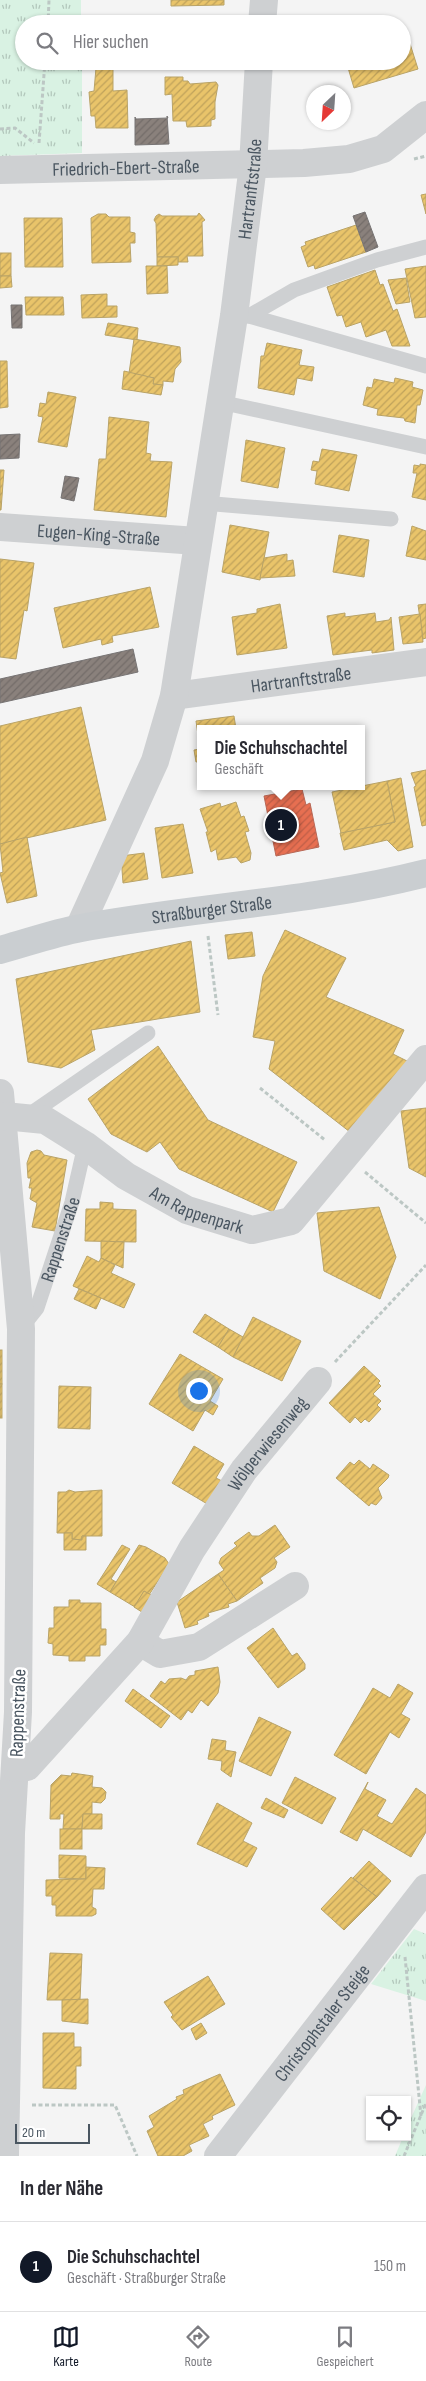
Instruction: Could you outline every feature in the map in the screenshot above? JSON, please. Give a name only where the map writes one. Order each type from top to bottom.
[{"type":"main road","name":"Straßburger Straße","points":[[0,950],[79,928],[371,887],[426,873]]},
{"type":"street","points":[[263,15],[264,0]]},
{"type":"street","name":"Hartranftstraße","points":[[79,928],[155,761],[174,696],[220,402],[241,316],[258,70]]},
{"type":"street","name":"Friedrich-Ebert-Straße","points":[[0,170],[304,164],[349,159],[383,149],[426,115]]},
{"type":"street","name":"Eugen-King-Straße","points":[[0,527],[197,541]]},
{"type":"street","name":"Hartranftstraße","points":[[174,696],[426,662]]},
{"type":"street","name":"Am Rappenpark","points":[[9,1109],[45,1120],[85,1145],[126,1176],[186,1210],[252,1230],[291,1221],[426,1059]]},
{"type":"street","name":"Rappenstraße","points":[[5,2156],[2,2104],[6,1834],[16,1768],[18,1702],[10,1329],[9,1109]]},
{"type":"street","name":"Wölperwiesenweg","points":[[16,1768],[27,1766],[140,1642],[192,1549],[244,1470],[318,1381]]},
{"type":"street","points":[[140,1642],[160,1654],[199,1647],[295,1586]]},
{"type":"street","name":"Christophstaler Steige","points":[[218,2156],[426,1888]]},
{"type":"lane","points":[[241,316],[294,290],[377,260],[426,247]]},
{"type":"lane","points":[[241,316],[426,366]]},
{"type":"lane","points":[[220,402],[426,447]]},
{"type":"lane","points":[[203,503],[391,519]]},
{"type":"lane","points":[[9,1109],[148,1032]]},
{"type":"lane","name":"Rappenstraße","points":[[10,1329],[37,1308],[72,1202],[85,1145]]},
{"type":"path","points":[[48,15],[49,0]]},
{"type":"path","points":[[38,147],[44,70]]},
{"type":"path","points":[[205,911],[218,1015]]},
{"type":"path","points":[[260,1088],[346,1156]]},
{"type":"path","points":[[390,1192],[426,1223]]},
{"type":"path","name":"Wölperwiesenweg","points":[[318,1381],[426,1265]]},
{"type":"path","points":[[401,1921],[421,2116]]},
{"type":"path","points":[[404,2156],[426,2103]]},
{"type":"path","points":[[2,2104],[115,2105],[138,2156]]},
{"type":"green space","points":[[0,0],[81,0],[81,15],[15,15],[15,70],[82,70],[82,153],[0,156]]},
{"type":"green space","points":[[414,1929],[426,1934],[426,2001],[371,1984]]},
{"type":"green space","points":[[426,2085],[426,2156],[395,2156],[401,2141],[411,2141],[411,2118]]},
{"type":"building: Wohnen","points":[[171,0],[224,0],[224,5],[171,6]]},
{"type":"building: Wohnen","points":[[411,47],[418,69],[354,88],[349,70],[411,70]]},
{"type":"building: Wohnen","points":[[96,70],[113,70],[113,91],[127,90],[128,128],[96,128],[95,116],[91,116],[89,92],[94,91]]},
{"type":"building: Wohnen","points":[[165,77],[183,77],[183,81],[188,81],[190,84],[216,82],[218,85],[215,119],[211,120],[211,126],[187,127],[186,121],[173,121],[172,94],[165,95]]},
{"type":"building: Wohnen","points":[[426,194],[426,214],[421,195]]},
{"type":"building: Wohnen","points":[[199,213],[205,220],[202,222],[203,256],[187,256],[188,262],[178,262],[178,257],[157,257],[156,223],[154,220],[156,216],[159,214],[162,216],[197,216]]},
{"type":"building: Wohnen","points":[[98,214],[106,214],[109,217],[130,217],[130,232],[135,233],[135,243],[130,243],[131,262],[92,263],[91,218]]},
{"type":"building: Wohnen","points":[[24,218],[62,218],[63,267],[25,267]]},
{"type":"building: Wohnen","points":[[356,225],[366,252],[315,269],[314,265],[308,267],[301,247],[306,245],[305,242]]},
{"type":"building: Wohnen","points":[[0,253],[11,253],[11,276],[0,276]]},
{"type":"building: Wohnen","points":[[157,257],[178,257],[178,265],[157,266]]},
{"type":"building: Wohnen","points":[[146,266],[167,266],[168,293],[147,294]]},
{"type":"building: Wohnen","points":[[426,266],[426,317],[415,318],[405,269]]},
{"type":"building: Wohnen","points":[[375,270],[380,285],[383,284],[393,311],[397,309],[410,346],[392,346],[386,330],[366,337],[361,322],[346,327],[342,315],[337,316],[327,287]]},
{"type":"building: Wohnen","points":[[0,276],[11,276],[12,287],[0,288]]},
{"type":"building: Wohnen","points":[[406,278],[410,302],[396,304],[388,280]]},
{"type":"building: Wohnen","points":[[107,294],[107,306],[117,306],[117,317],[82,318],[81,295]]},
{"type":"building: Wohnen","points":[[25,297],[63,297],[64,315],[26,315]]},
{"type":"building: Wohnen","points":[[108,323],[138,328],[137,340],[105,335]]},
{"type":"building: Wohnen","points":[[134,339],[180,347],[181,362],[175,369],[173,382],[163,381],[163,385],[153,384],[154,378],[129,373]]},
{"type":"building: Wohnen","points":[[267,343],[302,350],[299,365],[314,367],[312,381],[297,378],[294,395],[258,388],[261,356],[264,356]]},
{"type":"building: Wohnen","points":[[0,361],[7,361],[8,407],[0,408]]},
{"type":"building: Wohnen","points":[[124,371],[154,378],[153,384],[163,385],[161,395],[122,389]]},
{"type":"building: Wohnen","points":[[395,378],[413,382],[412,387],[423,390],[420,405],[417,405],[415,423],[405,421],[404,418],[377,415],[378,409],[363,405],[367,387],[372,388],[374,379],[394,383]]},
{"type":"building: Wohnen","points":[[48,392],[76,397],[67,447],[38,442],[43,417],[38,416],[40,403],[46,404]]},
{"type":"building: Wohnen","points":[[109,417],[149,422],[146,453],[151,454],[150,461],[172,462],[166,517],[94,510],[99,459],[106,459]]},
{"type":"building: Wohnen","points":[[246,440],[285,448],[278,488],[241,481]]},
{"type":"building: Wohnen","points":[[322,449],[357,455],[349,491],[315,484],[317,471],[311,470],[313,461],[319,462]]},
{"type":"building: Wohnen","points":[[420,464],[426,465],[426,500],[412,497],[417,473],[413,473],[414,465],[420,466]]},
{"type":"building: Wohnen","points":[[0,470],[4,470],[1,510],[0,510]]},
{"type":"building: Wohnen","points":[[230,525],[269,532],[260,580],[222,572]]},
{"type":"building: Wohnen","points":[[412,526],[426,531],[426,560],[406,556]]},
{"type":"building: Wohnen","points":[[339,535],[369,540],[364,577],[333,572]]},
{"type":"building: Wohnen","points":[[287,554],[287,561],[293,560],[295,576],[260,578],[264,558]]},
{"type":"building: Wohnen","points":[[0,559],[34,563],[27,611],[24,610],[16,659],[0,657]]},
{"type":"building: Wohnen","points":[[150,587],[159,627],[112,636],[113,642],[102,645],[101,639],[63,648],[54,608]]},
{"type":"building: Wohnen","points":[[280,604],[287,648],[237,655],[232,617],[257,613],[257,609]]},
{"type":"building: Wohnen","points":[[426,604],[426,638],[423,639],[418,605]]},
{"type":"building: Wohnen","points":[[345,613],[345,617],[375,613],[376,622],[389,620],[391,617],[394,650],[372,653],[372,650],[333,655],[327,616]]},
{"type":"building: Wohnen","points":[[420,614],[423,642],[403,644],[399,617]]},
{"type":"building: Wohnen","points":[[81,707],[106,820],[0,844],[0,726]]},
{"type":"building: Wohnen","points":[[234,716],[235,725],[197,725],[197,728],[196,721]]},
{"type":"building: Wohnen","points":[[194,750],[197,750],[197,762],[196,762]]},
{"type":"building: Wohnen","points":[[426,770],[426,825],[422,826],[414,787],[416,786],[411,773]]},
{"type":"building: Wohnen","points":[[401,778],[413,847],[398,851],[387,840],[344,850],[340,833],[395,822],[387,781]]},
{"type":"building: Wohnen","points":[[387,781],[395,822],[341,833],[332,792],[365,790],[365,785]]},
{"type":"building: Wohnen","points":[[236,802],[241,817],[244,816],[249,831],[245,832],[251,853],[250,860],[241,863],[236,857],[218,860],[216,849],[211,852],[206,832],[208,832],[200,809],[220,803],[221,807]]},
{"type":"building: Wohnen","points":[[183,824],[193,873],[162,878],[155,828]]},
{"type":"building: Wohnen","points":[[27,837],[37,896],[7,903],[0,873],[3,872],[0,844]]},
{"type":"building: Wohnen","points":[[144,853],[148,879],[123,883],[121,856]]},
{"type":"building: Wohnen","points":[[285,930],[346,958],[326,997],[404,1030],[393,1054],[409,1062],[350,1132],[269,1069],[275,1041],[253,1037],[263,976]]},
{"type":"building: Wohnen","points":[[252,932],[255,956],[228,959],[225,935]]},
{"type":"building: Wohnen","points":[[191,941],[200,1012],[91,1030],[95,1050],[61,1068],[28,1062],[16,979]]},
{"type":"building: Wohnen","points":[[158,1046],[208,1120],[297,1162],[273,1212],[179,1169],[160,1142],[147,1152],[111,1134],[88,1099]]},
{"type":"building: Wohnen","points":[[426,1108],[426,1177],[409,1168],[401,1111]]},
{"type":"building: Wohnen","points":[[41,1151],[44,1155],[67,1160],[55,1231],[32,1227],[37,1203],[30,1199],[32,1188],[29,1188],[31,1178],[28,1178],[27,1163],[31,1152]]},
{"type":"building: Wohnen","points":[[100,1202],[113,1203],[113,1209],[136,1210],[136,1242],[85,1241],[86,1209],[100,1209]]},
{"type":"building: Wohnen","points":[[379,1207],[396,1257],[380,1299],[324,1271],[317,1213]]},
{"type":"building: Wohnen","points":[[101,1241],[124,1242],[123,1268],[101,1258]]},
{"type":"building: Wohnen","points":[[87,1256],[99,1262],[101,1258],[115,1265],[111,1273],[135,1284],[124,1308],[73,1286]]},
{"type":"building: Wohnen","points":[[79,1289],[101,1298],[96,1309],[74,1299]]},
{"type":"building: Wohnen","points":[[205,1314],[229,1329],[218,1347],[193,1332]]},
{"type":"building: Wohnen","points":[[253,1317],[301,1341],[282,1381],[233,1357]]},
{"type":"building: Wohnen","points":[[229,1329],[243,1337],[233,1357],[218,1347]]},
{"type":"building: Wohnen","points":[[0,1350],[2,1350],[2,1384],[0,1384]]},
{"type":"building: Wohnen","points":[[180,1354],[223,1379],[210,1401],[218,1406],[213,1415],[205,1410],[193,1431],[149,1404]]},
{"type":"building: Wohnen","points":[[364,1366],[380,1381],[378,1383],[381,1386],[373,1394],[381,1401],[377,1405],[381,1409],[369,1422],[365,1419],[361,1423],[355,1417],[350,1423],[329,1403]]},
{"type":"building: Wohnen","points":[[0,1384],[2,1384],[2,1418],[0,1418]]},
{"type":"building: Wohnen","points":[[59,1386],[91,1387],[90,1429],[58,1428]]},
{"type":"building: Wohnen","points":[[194,1446],[224,1464],[216,1478],[222,1481],[209,1505],[172,1483]]},
{"type":"building: Wohnen","points":[[359,1460],[370,1469],[373,1464],[389,1475],[378,1488],[382,1498],[376,1505],[371,1503],[369,1506],[336,1478],[350,1462],[354,1465]]},
{"type":"building: Wohnen","points":[[69,1490],[75,1492],[102,1490],[102,1536],[82,1536],[82,1540],[72,1539],[72,1533],[57,1533],[58,1492]]},
{"type":"building: Wohnen","points":[[275,1525],[290,1547],[274,1558],[277,1562],[275,1568],[260,1578],[263,1583],[237,1601],[218,1574],[224,1570],[219,1563],[221,1558],[237,1546],[234,1543],[249,1532],[252,1536],[259,1536]]},
{"type":"building: Wohnen","points":[[64,1533],[72,1533],[72,1539],[82,1540],[82,1536],[86,1536],[86,1550],[64,1550]]},
{"type":"building: Wohnen","points":[[122,1545],[130,1549],[111,1579],[116,1582],[110,1592],[97,1584]]},
{"type":"building: Wohnen","points":[[139,1545],[165,1558],[169,1564],[149,1595],[144,1591],[135,1607],[110,1592]]},
{"type":"building: Wohnen","points":[[218,1574],[237,1601],[228,1604],[229,1607],[208,1613],[209,1616],[197,1621],[198,1624],[185,1628],[177,1602]]},
{"type":"building: Wohnen","points":[[144,1591],[155,1597],[145,1614],[134,1607]]},
{"type":"building: Wohnen","points":[[69,1600],[80,1600],[80,1603],[101,1603],[101,1629],[106,1629],[106,1645],[100,1645],[100,1656],[85,1656],[85,1661],[69,1661],[69,1656],[53,1655],[53,1644],[48,1643],[49,1628],[54,1628],[54,1607],[69,1607]]},
{"type":"building: Wohnen","points":[[273,1628],[292,1656],[297,1653],[305,1664],[305,1669],[278,1688],[247,1648]]},
{"type":"building: Wohnen","points":[[218,1667],[220,1682],[218,1693],[208,1706],[201,1700],[192,1713],[188,1710],[181,1720],[150,1696],[161,1681],[165,1684],[169,1679],[181,1678],[186,1680],[189,1676],[195,1675],[195,1671]]},
{"type":"building: Wohnen","points":[[398,1684],[413,1693],[401,1714],[410,1719],[399,1738],[390,1732],[366,1774],[334,1755],[373,1688],[390,1698]]},
{"type":"building: Wohnen","points":[[133,1689],[170,1716],[161,1728],[125,1701]]},
{"type":"building: Wohnen","points":[[259,1717],[291,1732],[271,1776],[239,1761]]},
{"type":"building: Wohnen","points":[[212,1739],[226,1741],[225,1750],[236,1752],[231,1777],[221,1770],[222,1761],[208,1759]]},
{"type":"building: Wohnen","points":[[72,1773],[93,1776],[92,1787],[102,1788],[106,1792],[105,1799],[101,1803],[92,1802],[92,1814],[83,1814],[82,1829],[63,1829],[64,1814],[60,1814],[60,1819],[50,1819],[51,1785],[61,1775],[71,1776]]},
{"type":"building: Wohnen","points":[[295,1777],[336,1798],[322,1824],[282,1803]]},
{"type":"building: Wohnen","points":[[368,1782],[365,1789],[386,1800],[377,1816],[392,1824],[416,1788],[426,1795],[426,1832],[411,1857],[363,1829],[357,1841],[340,1832]]},
{"type":"building: Wohnen","points":[[266,1798],[288,1810],[284,1818],[261,1808]]},
{"type":"building: Wohnen","points":[[217,1803],[252,1823],[243,1841],[257,1848],[247,1867],[197,1844]]},
{"type":"building: Wohnen","points":[[83,1814],[102,1814],[102,1829],[82,1829]]},
{"type":"building: Wohnen","points":[[60,1829],[82,1829],[82,1849],[60,1849]]},
{"type":"building: Wohnen","points":[[59,1855],[86,1856],[86,1879],[59,1878]]},
{"type":"building: Wohnen","points":[[369,1861],[391,1881],[377,1897],[353,1878]]},
{"type":"building: Wohnen","points":[[86,1867],[105,1868],[104,1889],[93,1889],[92,1907],[96,1909],[96,1914],[92,1916],[56,1916],[56,1905],[52,1905],[52,1896],[46,1896],[46,1880],[86,1879]]},
{"type":"building: Wohnen","points":[[351,1877],[377,1897],[344,1930],[321,1909]]},
{"type":"building: Wohnen","points":[[50,1953],[82,1954],[80,2000],[47,2000]]},
{"type":"building: Wohnen","points":[[208,1976],[225,2004],[182,2030],[171,2017],[173,2015],[164,2002]]},
{"type":"building: Wohnen","points":[[88,1999],[88,2024],[62,2021],[62,2000]]},
{"type":"building: Wohnen","points":[[201,2023],[207,2033],[196,2040],[191,2029]]},
{"type":"building: Wohnen","points":[[43,2033],[74,2033],[74,2047],[81,2047],[81,2066],[76,2066],[76,2089],[43,2088]]},
{"type":"building: Wohnen","points":[[220,2074],[235,2105],[212,2116],[213,2119],[203,2124],[209,2136],[189,2145],[192,2151],[183,2156],[158,2156],[147,2131],[154,2127],[149,2116],[177,2099],[176,2097],[184,2094],[183,2090]]},
{"type":"building: Handel","points":[[302,790],[306,805],[310,803],[319,847],[276,856],[264,796]]},
{"type":"building: Industrie","points":[[135,117],[136,119],[167,118],[169,144],[135,145]]},
{"type":"building: Industrie","points":[[365,212],[378,247],[366,252],[353,216]]},
{"type":"building: Industrie","points":[[11,305],[22,305],[22,328],[12,328]]},
{"type":"building: Industrie","points":[[20,434],[19,458],[0,459],[0,435]]},
{"type":"building: Industrie","points":[[65,476],[79,478],[74,501],[61,498]]},
{"type":"building: Industrie","points":[[133,649],[138,672],[0,703],[0,679]]},
{"type":"place","name":"Die Schuhschachtel","points":[[281,825]]}]
